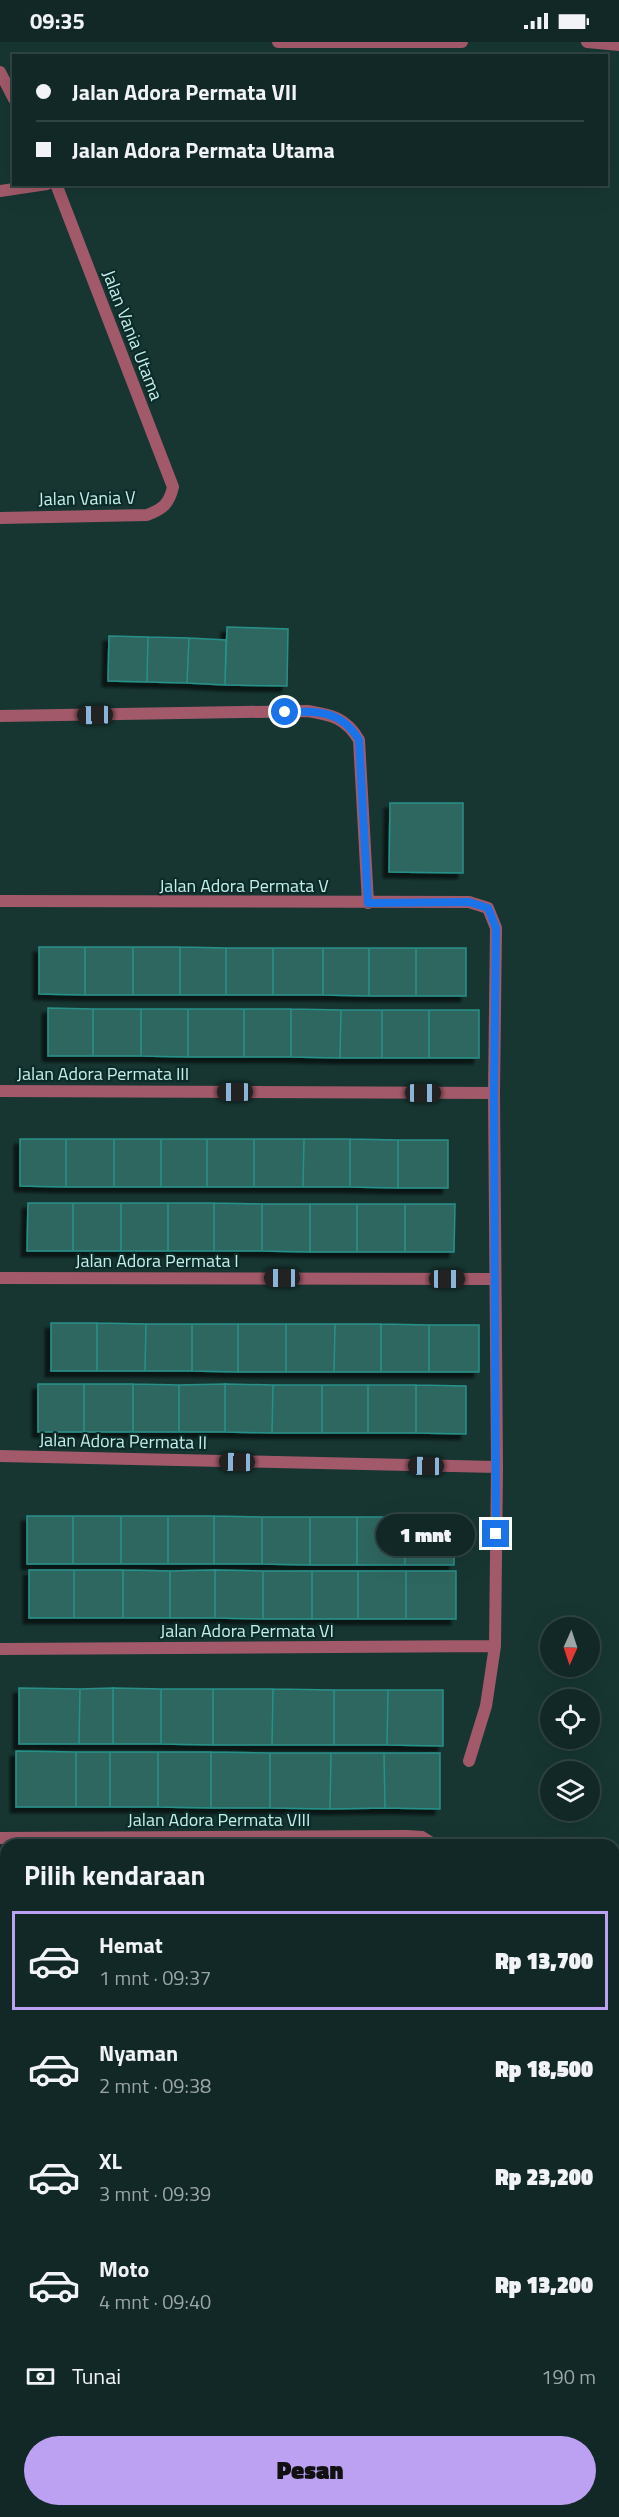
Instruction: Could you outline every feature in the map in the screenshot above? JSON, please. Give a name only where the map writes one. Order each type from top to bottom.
[{"type":"street","points":[[278,42],[462,42]]},
{"type":"street","points":[[587,42],[619,45]]},
{"type":"street","points":[[0,72],[12,95]]},
{"type":"street","points":[[0,191],[34,186]]},
{"type":"street","name":"Jalan Vania Utama","points":[[57,186],[171,476],[173,487],[170,500]]},
{"type":"street","name":"Jalan Vania V","points":[[0,518],[147,514],[161,510],[170,500]]},
{"type":"street","points":[[0,716],[308,711],[341,718],[350,725],[359,740],[368,903]]},
{"type":"street","name":"Jalan Adora Permata V","points":[[0,901],[469,902],[488,908],[496,928],[494,1093]]},
{"type":"street","name":"Jalan Adora Permata III","points":[[0,1091],[494,1093]]},
{"type":"street","points":[[469,1761],[486,1706],[495,1646],[497,1467],[494,1093]]},
{"type":"street","name":"Jalan Adora Permata I","points":[[0,1278],[494,1279]]},
{"type":"street","name":"Jalan Adora Permata II","points":[[0,1456],[497,1467]]},
{"type":"street","name":"Jalan Adora Permata VI","points":[[0,1649],[495,1646]]},
{"type":"street","name":"Jalan Adora Permata VIII","points":[[0,1838],[407,1836],[425,1839]]},
{"type":"building","points":[[227,627],[288,629],[287,686],[225,685]]},
{"type":"building","points":[[109,636],[148,637],[147,682],[108,681]]},
{"type":"building","points":[[148,637],[189,638],[187,683],[147,682]]},
{"type":"building","points":[[189,638],[226,640],[225,685],[187,683]]},
{"type":"building","points":[[390,803],[463,803],[463,873],[389,872]]},
{"type":"building","points":[[39,947],[85,947],[85,995],[39,994]]},
{"type":"building","points":[[85,947],[133,947],[133,995],[85,995]]},
{"type":"building","points":[[133,947],[180,947],[180,995],[133,995]]},
{"type":"building","points":[[180,947],[226,948],[226,995],[180,995]]},
{"type":"building","points":[[226,948],[273,948],[273,995],[226,995]]},
{"type":"building","points":[[273,948],[323,948],[323,995],[273,995]]},
{"type":"building","points":[[323,948],[369,948],[369,996],[323,995]]},
{"type":"building","points":[[369,948],[416,948],[416,996],[369,996]]},
{"type":"building","points":[[416,948],[466,948],[466,996],[416,996]]},
{"type":"building","points":[[48,1008],[93,1009],[93,1056],[48,1056]]},
{"type":"building","points":[[93,1009],[141,1009],[141,1056],[93,1056]]},
{"type":"building","points":[[141,1009],[188,1009],[188,1057],[141,1056]]},
{"type":"building","points":[[188,1009],[244,1009],[244,1057],[188,1057]]},
{"type":"building","points":[[244,1009],[291,1009],[291,1057],[244,1057]]},
{"type":"building","points":[[291,1009],[341,1010],[340,1058],[291,1057]]},
{"type":"building","points":[[341,1010],[382,1010],[382,1058],[340,1058]]},
{"type":"building","points":[[382,1010],[429,1010],[429,1058],[382,1058]]},
{"type":"building","points":[[429,1010],[479,1010],[479,1058],[429,1058]]},
{"type":"building","points":[[20,1139],[66,1139],[66,1187],[20,1186]]},
{"type":"building","points":[[66,1139],[114,1139],[114,1187],[66,1187]]},
{"type":"building","points":[[114,1139],[161,1139],[161,1187],[114,1187]]},
{"type":"building","points":[[161,1139],[207,1139],[207,1187],[161,1187]]},
{"type":"building","points":[[207,1139],[254,1139],[254,1187],[207,1187]]},
{"type":"building","points":[[254,1139],[304,1139],[303,1187],[254,1187]]},
{"type":"building","points":[[304,1139],[350,1139],[350,1187],[303,1187]]},
{"type":"building","points":[[350,1139],[398,1140],[398,1188],[350,1187]]},
{"type":"building","points":[[398,1140],[448,1140],[448,1188],[398,1188]]},
{"type":"building","points":[[28,1203],[73,1203],[73,1251],[27,1251]]},
{"type":"building","points":[[73,1203],[121,1203],[121,1251],[73,1251]]},
{"type":"building","points":[[121,1203],[168,1203],[168,1251],[121,1251]]},
{"type":"building","points":[[168,1203],[214,1203],[214,1251],[168,1251]]},
{"type":"building","points":[[214,1203],[262,1204],[262,1251],[214,1251]]},
{"type":"building","points":[[262,1204],[310,1204],[310,1252],[262,1251]]},
{"type":"building","points":[[310,1204],[357,1204],[357,1252],[310,1252]]},
{"type":"building","points":[[357,1204],[405,1204],[405,1252],[357,1252]]},
{"type":"building","points":[[405,1204],[455,1204],[454,1252],[405,1252]]},
{"type":"building","points":[[51,1323],[97,1323],[97,1371],[51,1371]]},
{"type":"building","points":[[97,1323],[146,1324],[145,1371],[97,1371]]},
{"type":"building","points":[[146,1324],[192,1324],[192,1371],[145,1371]]},
{"type":"building","points":[[192,1324],[238,1324],[238,1372],[192,1371]]},
{"type":"building","points":[[238,1324],[286,1324],[286,1372],[238,1372]]},
{"type":"building","points":[[286,1324],[335,1324],[334,1372],[286,1372]]},
{"type":"building","points":[[335,1324],[381,1324],[381,1372],[334,1372]]},
{"type":"building","points":[[381,1324],[429,1325],[429,1372],[381,1372]]},
{"type":"building","points":[[429,1325],[479,1325],[479,1372],[429,1372]]},
{"type":"building","points":[[38,1384],[84,1384],[84,1432],[38,1432]]},
{"type":"building","points":[[84,1384],[133,1384],[133,1432],[84,1432]]},
{"type":"building","points":[[133,1384],[179,1385],[179,1432],[133,1432]]},
{"type":"building","points":[[225,1384],[225,1432],[179,1432],[179,1385]]},
{"type":"building","points":[[225,1384],[273,1385],[272,1433],[225,1432]]},
{"type":"building","points":[[273,1385],[322,1385],[322,1433],[272,1433]]},
{"type":"building","points":[[322,1385],[368,1385],[368,1433],[322,1433]]},
{"type":"building","points":[[368,1385],[416,1385],[416,1433],[368,1433]]},
{"type":"building","points":[[416,1385],[466,1386],[466,1434],[416,1433]]},
{"type":"building","points":[[27,1516],[73,1516],[73,1564],[27,1564]]},
{"type":"building","points":[[73,1516],[121,1516],[121,1564],[73,1564]]},
{"type":"building","points":[[121,1516],[168,1516],[168,1564],[121,1564]]},
{"type":"building","points":[[168,1516],[214,1516],[214,1564],[168,1564]]},
{"type":"building","points":[[214,1516],[262,1517],[262,1564],[214,1564]]},
{"type":"building","points":[[262,1517],[310,1517],[310,1565],[262,1564]]},
{"type":"building","points":[[310,1517],[357,1517],[357,1565],[310,1565]]},
{"type":"building","points":[[357,1517],[405,1517],[405,1565],[357,1565]]},
{"type":"building","points":[[405,1517],[455,1517],[454,1565],[405,1565]]},
{"type":"building","points":[[29,1570],[74,1570],[74,1618],[29,1618]]},
{"type":"building","points":[[74,1570],[123,1570],[123,1618],[74,1618]]},
{"type":"building","points":[[123,1570],[170,1571],[170,1618],[123,1618]]},
{"type":"building","points":[[215,1570],[263,1571],[263,1619],[215,1618]]},
{"type":"building","points":[[215,1570],[215,1618],[170,1618],[170,1571]]},
{"type":"building","points":[[263,1571],[312,1571],[312,1619],[263,1619]]},
{"type":"building","points":[[312,1571],[358,1571],[358,1619],[312,1619]]},
{"type":"building","points":[[358,1571],[406,1571],[406,1619],[358,1619]]},
{"type":"building","points":[[406,1571],[456,1571],[456,1619],[406,1619]]},
{"type":"building","points":[[19,1688],[80,1689],[79,1744],[19,1744]]},
{"type":"building","points":[[113,1688],[161,1689],[161,1744],[113,1744]]},
{"type":"building","points":[[113,1688],[113,1744],[79,1744],[80,1689]]},
{"type":"building","points":[[161,1689],[213,1689],[213,1745],[161,1744]]},
{"type":"building","points":[[213,1689],[273,1689],[272,1745],[213,1745]]},
{"type":"building","points":[[273,1689],[334,1690],[334,1745],[272,1745]]},
{"type":"building","points":[[334,1690],[388,1690],[387,1745],[334,1745]]},
{"type":"building","points":[[388,1690],[443,1690],[443,1746],[387,1745]]},
{"type":"building","points":[[16,1751],[76,1752],[76,1807],[16,1807]]},
{"type":"building","points":[[76,1752],[110,1752],[110,1807],[76,1807]]},
{"type":"building","points":[[110,1752],[158,1752],[158,1807],[110,1807]]},
{"type":"building","points":[[158,1752],[211,1752],[211,1808],[158,1807]]},
{"type":"building","points":[[211,1752],[270,1753],[270,1808],[211,1808]]},
{"type":"building","points":[[270,1753],[331,1753],[330,1809],[270,1808]]},
{"type":"building","points":[[331,1753],[384,1753],[385,1808],[330,1809]]},
{"type":"building","points":[[384,1753],[440,1753],[440,1809],[385,1808]]},
{"type":"route","points":[[285,712],[308,711],[341,718],[350,725],[359,740],[365,806],[368,903],[469,902],[488,908],[496,928],[494,1093],[496,1534]]}]
